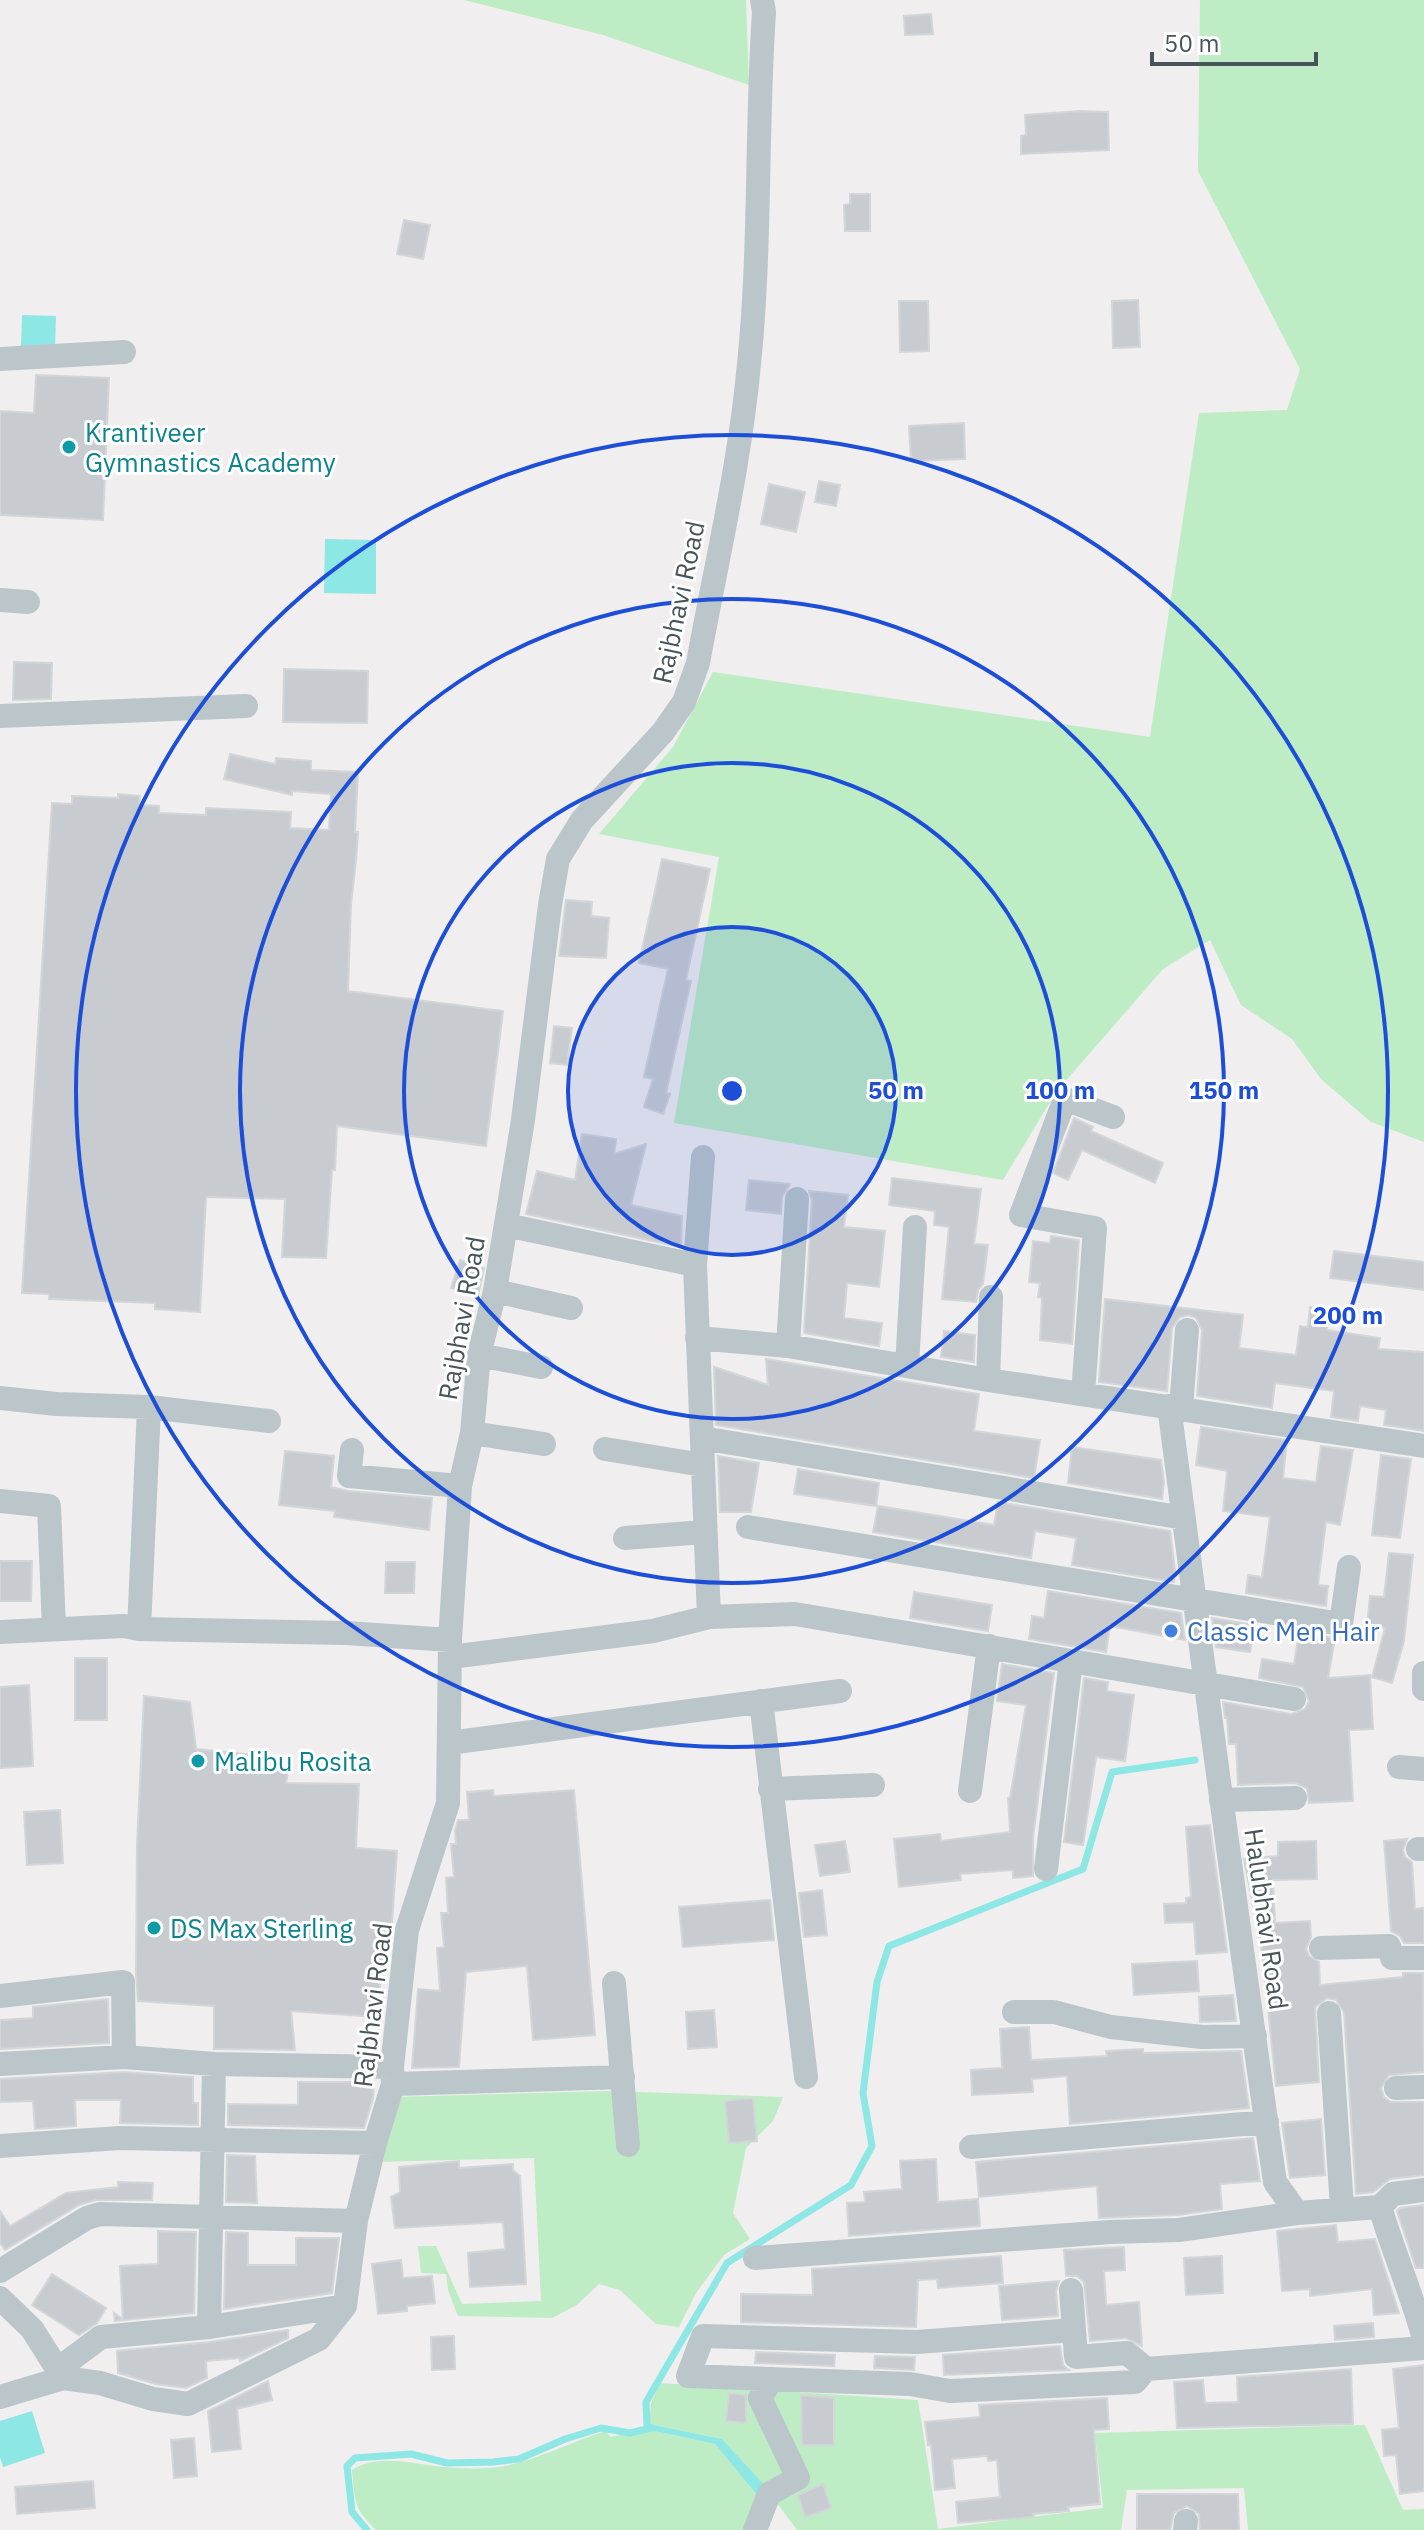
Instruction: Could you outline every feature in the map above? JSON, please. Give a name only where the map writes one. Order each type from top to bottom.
[{"type":"street","name":"Rajbhavi Road","points":[[345,2306],[356,2221],[393,2076],[407,1930],[448,1803],[450,1649],[460,1486],[472,1433],[479,1355],[495,1291],[523,1120],[558,859],[582,820],[663,732],[684,702],[698,663],[744,411],[757,247],[762,0]]},
{"type":"street","points":[[0,359],[124,352]]},
{"type":"street","points":[[0,600],[28,602]]},
{"type":"street","points":[[0,716],[246,706]]},
{"type":"street","points":[[1083,1394],[1095,1228],[1021,1215],[1065,1099],[1113,1117]]},
{"type":"street","points":[[703,1157],[695,1265],[709,1617]]},
{"type":"street","points":[[788,1346],[797,1199]]},
{"type":"street","points":[[506,1225],[695,1265]]},
{"type":"street","points":[[907,1366],[915,1227]]},
{"type":"street","points":[[495,1291],[571,1308]]},
{"type":"street","points":[[988,1380],[991,1297]]},
{"type":"street","name":"Halubhavi Road","points":[[1187,1330],[1175,1407],[1184,1518],[1275,2182],[1297,2213]]},
{"type":"street","points":[[697,1338],[788,1346],[988,1380],[1424,1446]]},
{"type":"street","points":[[479,1355],[541,1367]]},
{"type":"street","points":[[0,1398],[56,1404],[149,1407],[269,1421]]},
{"type":"street","points":[[139,1629],[149,1407]]},
{"type":"street","points":[[472,1433],[544,1444]]},
{"type":"street","points":[[702,1438],[1184,1518]]},
{"type":"street","points":[[605,1449],[703,1465]]},
{"type":"street","points":[[352,1450],[349,1476],[460,1486]]},
{"type":"street","points":[[0,1501],[49,1506],[54,1629]]},
{"type":"street","points":[[748,1527],[1341,1624],[1349,1567]]},
{"type":"street","points":[[625,1538],[704,1532]]},
{"type":"street","points":[[0,1632],[124,1626],[139,1629],[331,1633],[450,1649],[653,1631],[709,1617],[795,1614],[1294,1699]]},
{"type":"street","points":[[970,1791],[989,1646]]},
{"type":"street","points":[[1046,1869],[1071,1661]]},
{"type":"street","points":[[1424,1673],[1424,1689]]},
{"type":"street","points":[[449,1743],[840,1691]]},
{"type":"street","points":[[761,1701],[806,2077]]},
{"type":"street","points":[[1399,1767],[1424,1769]]},
{"type":"street","points":[[770,1789],[873,1785]]},
{"type":"street","points":[[1221,1800],[1295,1798]]},
{"type":"street","points":[[1321,1948],[1389,1946],[1392,1958],[1424,1958]]},
{"type":"street","points":[[0,1996],[123,1982],[124,2057]]},
{"type":"street","points":[[614,1983],[628,2145]]},
{"type":"street","points":[[1014,2012],[1054,2012],[1111,2027],[1202,2037],[1255,2036]]},
{"type":"street","points":[[1329,2013],[1342,2208]]},
{"type":"street","points":[[0,2064],[124,2057],[393,2076],[623,2077]]},
{"type":"street","points":[[209,2327],[214,2064]]},
{"type":"street","points":[[1396,2088],[1424,2087]]},
{"type":"street","points":[[971,2147],[1267,2122]]},
{"type":"street","points":[[0,2146],[120,2138],[375,2143]]},
{"type":"street","points":[[755,2258],[1094,2233],[1179,2230],[1297,2213],[1380,2207],[1393,2194],[1424,2190]]},
{"type":"street","points":[[1380,2207],[1414,2300],[1424,2339]]},
{"type":"street","points":[[0,2271],[94,2215],[356,2221]]},
{"type":"street","points":[[1071,2290],[1076,2357],[1127,2353],[1146,2369],[1424,2348]]},
{"type":"street","points":[[0,2298],[32,2329],[60,2374],[153,2399],[188,2404],[319,2339],[345,2306]]},
{"type":"street","points":[[0,2397],[60,2374],[101,2337],[209,2327],[345,2306]]},
{"type":"street","points":[[1074,2330],[917,2342],[703,2336],[688,2376],[910,2384],[950,2391],[1135,2382],[1146,2369]]},
{"type":"street","points":[[755,2530],[769,2494],[798,2478],[760,2398],[772,2379]]},
{"type":"green space","points":[[464,0],[746,0],[749,85],[603,35]]},
{"type":"green space","points":[[1200,0],[1424,0],[1424,1142],[1371,1122],[1321,1079],[1292,1039],[1241,1005],[1210,940],[1163,969],[1056,1092],[1003,1180],[674,1123],[719,857],[599,834],[673,747],[713,672],[1150,737],[1199,413],[1287,410],[1300,369],[1198,171]]},
{"type":"green space","points":[[608,2091],[783,2097],[773,2121],[746,2148],[733,2213],[750,2239],[724,2255],[696,2293],[679,2327],[656,2324],[620,2290],[599,2284],[577,2305],[552,2318],[458,2316],[448,2290],[446,2274],[421,2273],[418,2246],[436,2246],[462,2304],[541,2301],[534,2158],[377,2162],[395,2097]]},
{"type":"green space","points":[[660,2383],[918,2400],[938,2529],[1103,2508],[1095,2433],[1365,2425],[1403,2510],[1424,2509],[1424,2530],[1248,2530],[1244,2488],[1127,2490],[1121,2530],[797,2530],[762,2483],[722,2439],[649,2424],[651,2403]]},
{"type":"green space","points":[[650,2430],[715,2444],[757,2495],[745,2530],[376,2530],[363,2516],[355,2496],[352,2470],[373,2462],[396,2461],[461,2468],[499,2467],[539,2456],[605,2431],[611,2437]]},
{"type":"water","points":[[22,315],[56,316],[55,348],[21,347]]},
{"type":"water","points":[[325,539],[376,540],[376,594],[324,593]]},
{"type":"water","points":[[32,2411],[45,2453],[3,2467],[0,2421]]},
{"type":"water","points":[[649,2424],[722,2439],[767,2488],[757,2495],[715,2444],[650,2430]]},
{"type":"building","points":[[931,14],[933,34],[905,35],[904,16]]},
{"type":"building","points":[[1108,112],[1109,150],[1021,154],[1021,136],[1026,135],[1025,115]]},
{"type":"building","points":[[850,194],[870,194],[870,231],[845,231],[844,205],[850,204]]},
{"type":"building","points":[[404,220],[430,225],[423,259],[397,254]]},
{"type":"building","points":[[1138,300],[1140,347],[1113,348],[1112,301]]},
{"type":"building","points":[[899,301],[928,301],[929,351],[900,352]]},
{"type":"building","name":"Krantiveer Gymnastics Academy","points":[[36,375],[109,378],[103,520],[0,515],[0,411],[34,413]]},
{"type":"building","points":[[964,423],[965,459],[911,461],[909,426]]},
{"type":"building","points":[[819,481],[840,485],[836,506],[815,502]]},
{"type":"building","points":[[769,484],[805,492],[796,532],[761,524]]},
{"type":"building","points":[[14,662],[52,663],[51,699],[13,700]]},
{"type":"building","points":[[284,669],[368,671],[367,723],[283,722]]},
{"type":"building","points":[[230,754],[275,764],[276,758],[311,761],[311,770],[358,772],[355,832],[358,832],[351,904],[348,991],[503,1011],[486,1146],[337,1126],[326,1258],[282,1257],[285,1199],[206,1197],[200,1312],[155,1309],[155,1303],[49,1299],[49,1294],[22,1293],[52,803],[72,804],[72,796],[140,796],[139,805],[159,806],[159,813],[206,815],[206,808],[291,812],[290,828],[329,830],[331,794],[292,791],[292,795],[224,779]]},
{"type":"building","points":[[662,859],[710,869],[686,980],[691,981],[666,1093],[670,1094],[663,1114],[644,1107],[653,1079],[644,1077],[668,969],[639,963]]},
{"type":"building","points":[[566,900],[592,902],[591,916],[609,918],[606,958],[559,956]]},
{"type":"building","points":[[554,1026],[572,1028],[567,1065],[550,1063]]},
{"type":"building","points":[[1074,1118],[1093,1127],[1091,1131],[1163,1163],[1155,1183],[1082,1150],[1068,1180],[1053,1173]]},
{"type":"building","points":[[582,1134],[616,1139],[614,1154],[646,1144],[631,1205],[682,1216],[681,1247],[526,1214],[537,1171],[575,1180]]},
{"type":"building","points":[[892,1178],[981,1189],[974,1244],[988,1245],[983,1284],[978,1290],[976,1302],[942,1299],[949,1227],[934,1225],[935,1211],[889,1205]]},
{"type":"building","points":[[749,1180],[790,1184],[782,1197],[781,1214],[746,1210]]},
{"type":"building","points":[[809,1191],[848,1195],[844,1227],[885,1231],[879,1287],[847,1283],[844,1318],[882,1323],[879,1346],[804,1333],[812,1200]]},
{"type":"building","points":[[1051,1236],[1079,1240],[1072,1344],[1040,1340],[1040,1283],[1029,1282],[1033,1241],[1050,1243]]},
{"type":"building","points":[[1334,1251],[1424,1262],[1424,1290],[1330,1278]]},
{"type":"building","points":[[460,1260],[484,1268],[478,1296],[451,1288]]},
{"type":"building","points":[[1105,1299],[1243,1315],[1239,1348],[1296,1355],[1300,1326],[1308,1327],[1310,1307],[1329,1309],[1327,1330],[1380,1338],[1378,1349],[1424,1352],[1424,1431],[1384,1425],[1386,1410],[1360,1406],[1358,1421],[1331,1417],[1334,1391],[1275,1383],[1272,1408],[1197,1396],[1202,1330],[1196,1318],[1189,1315],[1180,1317],[1172,1328],[1167,1391],[1099,1382]]},
{"type":"building","points":[[944,1331],[975,1335],[974,1362],[941,1357]]},
{"type":"building","points":[[766,1359],[979,1394],[974,1431],[1040,1440],[1034,1478],[716,1425],[714,1367],[768,1385]]},
{"type":"building","points":[[1201,1427],[1287,1440],[1283,1478],[1316,1482],[1321,1446],[1353,1450],[1340,1525],[1326,1522],[1318,1585],[1328,1586],[1326,1606],[1246,1593],[1248,1575],[1262,1577],[1270,1517],[1223,1511],[1227,1471],[1196,1465]]},
{"type":"building","points":[[1072,1447],[1161,1460],[1164,1482],[1162,1499],[1068,1483]]},
{"type":"building","points":[[285,1451],[334,1456],[331,1487],[432,1498],[429,1530],[334,1517],[335,1511],[279,1505]]},
{"type":"building","points":[[1381,1455],[1411,1459],[1400,1538],[1372,1535]]},
{"type":"building","points":[[718,1456],[759,1463],[751,1512],[720,1512]]},
{"type":"building","points":[[798,1469],[879,1483],[876,1506],[794,1494]]},
{"type":"building","points":[[998,1502],[1170,1531],[1174,1582],[1072,1565],[1076,1538],[1035,1531],[1031,1558],[873,1532],[878,1506],[994,1525]]},
{"type":"building","points":[[1389,1553],[1413,1555],[1404,1641],[1392,1683],[1372,1677],[1385,1628],[1367,1626],[1370,1596],[1384,1597]]},
{"type":"building","points":[[0,1561],[32,1561],[31,1601],[0,1601]]},
{"type":"building","points":[[386,1562],[415,1562],[414,1593],[385,1593]]},
{"type":"building","points":[[1048,1591],[1181,1613],[1185,1640],[1110,1626],[1106,1652],[1029,1639],[1032,1616],[1044,1618]]},
{"type":"building","points":[[914,1592],[992,1605],[988,1631],[910,1618]]},
{"type":"building","points":[[1212,1618],[1254,1625],[1250,1652],[1216,1647]]},
{"type":"building","points":[[1299,1632],[1335,1638],[1328,1678],[1370,1675],[1373,1729],[1349,1730],[1353,1801],[1309,1803],[1307,1788],[1295,1783],[1238,1785],[1236,1744],[1229,1744],[1223,1702],[1291,1714],[1305,1709],[1309,1701],[1303,1687],[1259,1678],[1262,1659],[1294,1664]]},
{"type":"building","points":[[75,1658],[107,1658],[107,1720],[75,1720]]},
{"type":"building","points":[[1002,1664],[1054,1673],[1033,1838],[1033,1876],[1013,1878],[1013,1870],[960,1874],[961,1880],[899,1887],[894,1839],[940,1834],[941,1841],[1010,1832],[1008,1798],[1026,1705],[997,1701]]},
{"type":"building","points":[[1084,1678],[1108,1682],[1107,1691],[1134,1695],[1125,1761],[1096,1757],[1083,1845],[1064,1842]]},
{"type":"building","points":[[29,1685],[33,1766],[0,1768],[0,1687]]},
{"type":"building","points":[[144,1696],[190,1702],[196,1749],[255,1755],[255,1766],[289,1767],[286,1783],[359,1784],[356,1848],[397,1851],[392,1924],[388,1924],[376,2017],[291,2011],[295,2050],[214,2049],[214,2006],[138,2001],[137,1844]]},
{"type":"building","points":[[493,1790],[494,1796],[574,1790],[595,2035],[533,2040],[527,1966],[466,1972],[459,2067],[412,2068],[418,1989],[440,1991],[437,1948],[444,1947],[441,1913],[448,1913],[446,1878],[454,1877],[451,1844],[456,1844],[458,1820],[469,1820],[467,1792]]},
{"type":"building","points":[[60,1810],[63,1863],[27,1865],[24,1812]]},
{"type":"building","points":[[1210,1825],[1227,1952],[1196,1954],[1194,1922],[1165,1923],[1164,1904],[1186,1903],[1186,1898],[1191,1897],[1186,1827]]},
{"type":"building","points":[[1407,1839],[1403,1850],[1405,1857],[1412,1862],[1415,1909],[1424,1908],[1424,1943],[1404,1943],[1400,1936],[1391,1931],[1384,1841]]},
{"type":"building","points":[[845,1841],[850,1872],[820,1876],[815,1845]]},
{"type":"building","points":[[1316,1841],[1317,1879],[1273,1880],[1275,1923],[1310,1921],[1311,1937],[1306,1949],[1309,1956],[1319,1962],[1320,1985],[1423,1973],[1424,2072],[1389,2075],[1381,2088],[1390,2102],[1424,2102],[1424,2175],[1390,2179],[1373,2192],[1356,2194],[1344,2012],[1336,2000],[1327,1998],[1315,2007],[1319,2082],[1276,2086],[1262,1952],[1244,1859],[1278,1856],[1278,1842]]},
{"type":"building","points":[[822,1890],[827,1935],[804,1937],[799,1893]]},
{"type":"building","points":[[770,1900],[774,1940],[683,1947],[679,1907]]},
{"type":"building","points":[[1197,1961],[1199,1991],[1134,1995],[1132,1964]]},
{"type":"building","points":[[1233,1995],[1236,2021],[1200,2022],[1199,1997]]},
{"type":"building","points":[[108,1999],[109,2043],[0,2049],[0,2020],[33,2018],[33,2007]]},
{"type":"building","points":[[714,2010],[717,2047],[688,2049],[686,2012]]},
{"type":"building","points":[[1029,2027],[1031,2060],[1107,2056],[1106,2051],[1143,2049],[1143,2053],[1241,2051],[1249,2108],[1070,2124],[1067,2076],[1032,2079],[1033,2092],[972,2095],[971,2070],[1002,2068],[1000,2029]]},
{"type":"building","points":[[124,2072],[193,2077],[193,2103],[198,2103],[198,2125],[120,2123],[121,2100],[75,2100],[76,2126],[35,2129],[33,2101],[0,2102],[0,2079]]},
{"type":"building","points":[[298,2082],[374,2082],[373,2098],[364,2128],[228,2125],[228,2104],[298,2105]]},
{"type":"building","points":[[753,2098],[757,2141],[729,2143],[725,2101]]},
{"type":"building","points":[[1321,2119],[1325,2175],[1290,2178],[1282,2123]]},
{"type":"building","points":[[1253,2138],[1260,2181],[1220,2184],[1222,2209],[1178,2215],[1099,2218],[1097,2186],[979,2197],[976,2162]]},
{"type":"building","points":[[227,2155],[255,2156],[257,2203],[226,2202]]},
{"type":"building","points":[[936,2159],[938,2202],[978,2199],[980,2226],[849,2236],[847,2203],[865,2202],[864,2192],[902,2189],[900,2161]]},
{"type":"building","points":[[459,2161],[459,2168],[513,2164],[513,2170],[520,2176],[526,2284],[470,2287],[468,2253],[505,2249],[503,2222],[395,2228],[391,2197],[400,2192],[399,2167]]},
{"type":"building","points":[[118,2182],[153,2183],[152,2200],[96,2200],[79,2205],[5,2250],[0,2243],[0,2211],[10,2226],[66,2193],[118,2187]]},
{"type":"building","points":[[1424,2205],[1424,2268],[1416,2268],[1397,2211]]},
{"type":"building","points":[[1336,2225],[1338,2242],[1375,2239],[1399,2313],[1374,2315],[1372,2289],[1310,2296],[1310,2289],[1282,2291],[1277,2231]]},
{"type":"building","points":[[158,2231],[196,2232],[194,2313],[115,2321],[114,2313],[123,2319],[120,2266],[158,2264]]},
{"type":"building","points":[[226,2232],[248,2233],[248,2265],[296,2265],[296,2238],[339,2238],[332,2293],[224,2309]]},
{"type":"building","points":[[1124,2247],[1125,2270],[1104,2271],[1106,2305],[1139,2302],[1142,2346],[1126,2338],[1090,2341],[1084,2282],[1077,2276],[1066,2276],[1064,2250]]},
{"type":"building","points":[[1001,2256],[1003,2283],[938,2288],[937,2279],[918,2280],[916,2327],[741,2322],[741,2294],[813,2295],[812,2269]]},
{"type":"building","points":[[1222,2256],[1223,2293],[1186,2295],[1184,2258]]},
{"type":"building","points":[[401,2260],[403,2278],[432,2276],[435,2303],[407,2306],[407,2311],[378,2314],[372,2264]]},
{"type":"building","points":[[52,2274],[106,2308],[97,2323],[79,2335],[32,2305]]},
{"type":"building","points":[[1059,2281],[1056,2291],[1058,2316],[1002,2320],[999,2286]]},
{"type":"building","points":[[1373,2323],[1374,2337],[1335,2340],[1334,2326]]},
{"type":"building","points":[[288,2330],[288,2338],[240,2361],[240,2358],[206,2361],[207,2378],[186,2388],[156,2384],[118,2373],[117,2351],[210,2342]]},
{"type":"building","points":[[454,2336],[455,2369],[432,2370],[431,2337]]},
{"type":"building","points":[[1060,2346],[1063,2365],[1069,2370],[944,2375],[943,2355]]},
{"type":"building","points":[[756,2352],[835,2355],[834,2366],[755,2363]]},
{"type":"building","points":[[875,2356],[915,2357],[914,2370],[874,2368]]},
{"type":"building","points":[[1424,2365],[1424,2491],[1400,2494],[1396,2455],[1384,2456],[1382,2430],[1399,2428],[1393,2369]]},
{"type":"building","points":[[1351,2369],[1353,2424],[1177,2428],[1174,2382],[1203,2380],[1205,2403],[1238,2402],[1237,2377]]},
{"type":"building","points":[[268,2381],[272,2400],[237,2409],[241,2449],[212,2452],[208,2411]]},
{"type":"building","points":[[729,2393],[746,2395],[746,2423],[726,2421]]},
{"type":"building","points":[[801,2395],[834,2398],[834,2445],[802,2445]]},
{"type":"building","points":[[1107,2398],[1109,2429],[1094,2430],[1100,2504],[1068,2507],[1069,2511],[1033,2514],[1034,2517],[958,2523],[956,2502],[1000,2497],[997,2460],[988,2461],[987,2456],[952,2459],[955,2488],[935,2490],[931,2445],[928,2445],[925,2422],[980,2417],[979,2405]]},
{"type":"building","points":[[194,2438],[197,2476],[174,2478],[171,2440]]},
{"type":"building","points":[[93,2481],[95,2508],[17,2514],[15,2487]]},
{"type":"building","points":[[823,2484],[831,2508],[805,2517],[798,2495]]},
{"type":"building","points":[[1137,2494],[1238,2494],[1239,2530],[1200,2530],[1199,2514],[1187,2506],[1174,2513],[1170,2530],[1137,2530]]},
{"type":"waterway","points":[[647,2427],[646,2402],[727,2263],[851,2185],[872,2146],[863,2093],[877,1982],[889,1946],[1083,1869],[1112,1772],[1195,1760]]},
{"type":"waterway","points":[[367,2530],[352,2512],[347,2466],[355,2458],[411,2454],[447,2463],[493,2462],[519,2459],[565,2439],[601,2428],[630,2433],[651,2428]]},
{"type":"place","name":"Krantiveer Gymnastics Academy","points":[[69,447]]},
{"type":"place","name":"Classic Men Hair","points":[[1171,1631]]},
{"type":"place","name":"Malibu Rosita","points":[[198,1761]]},
{"type":"place","name":"DS Max Sterling","points":[[154,1928]]}]
